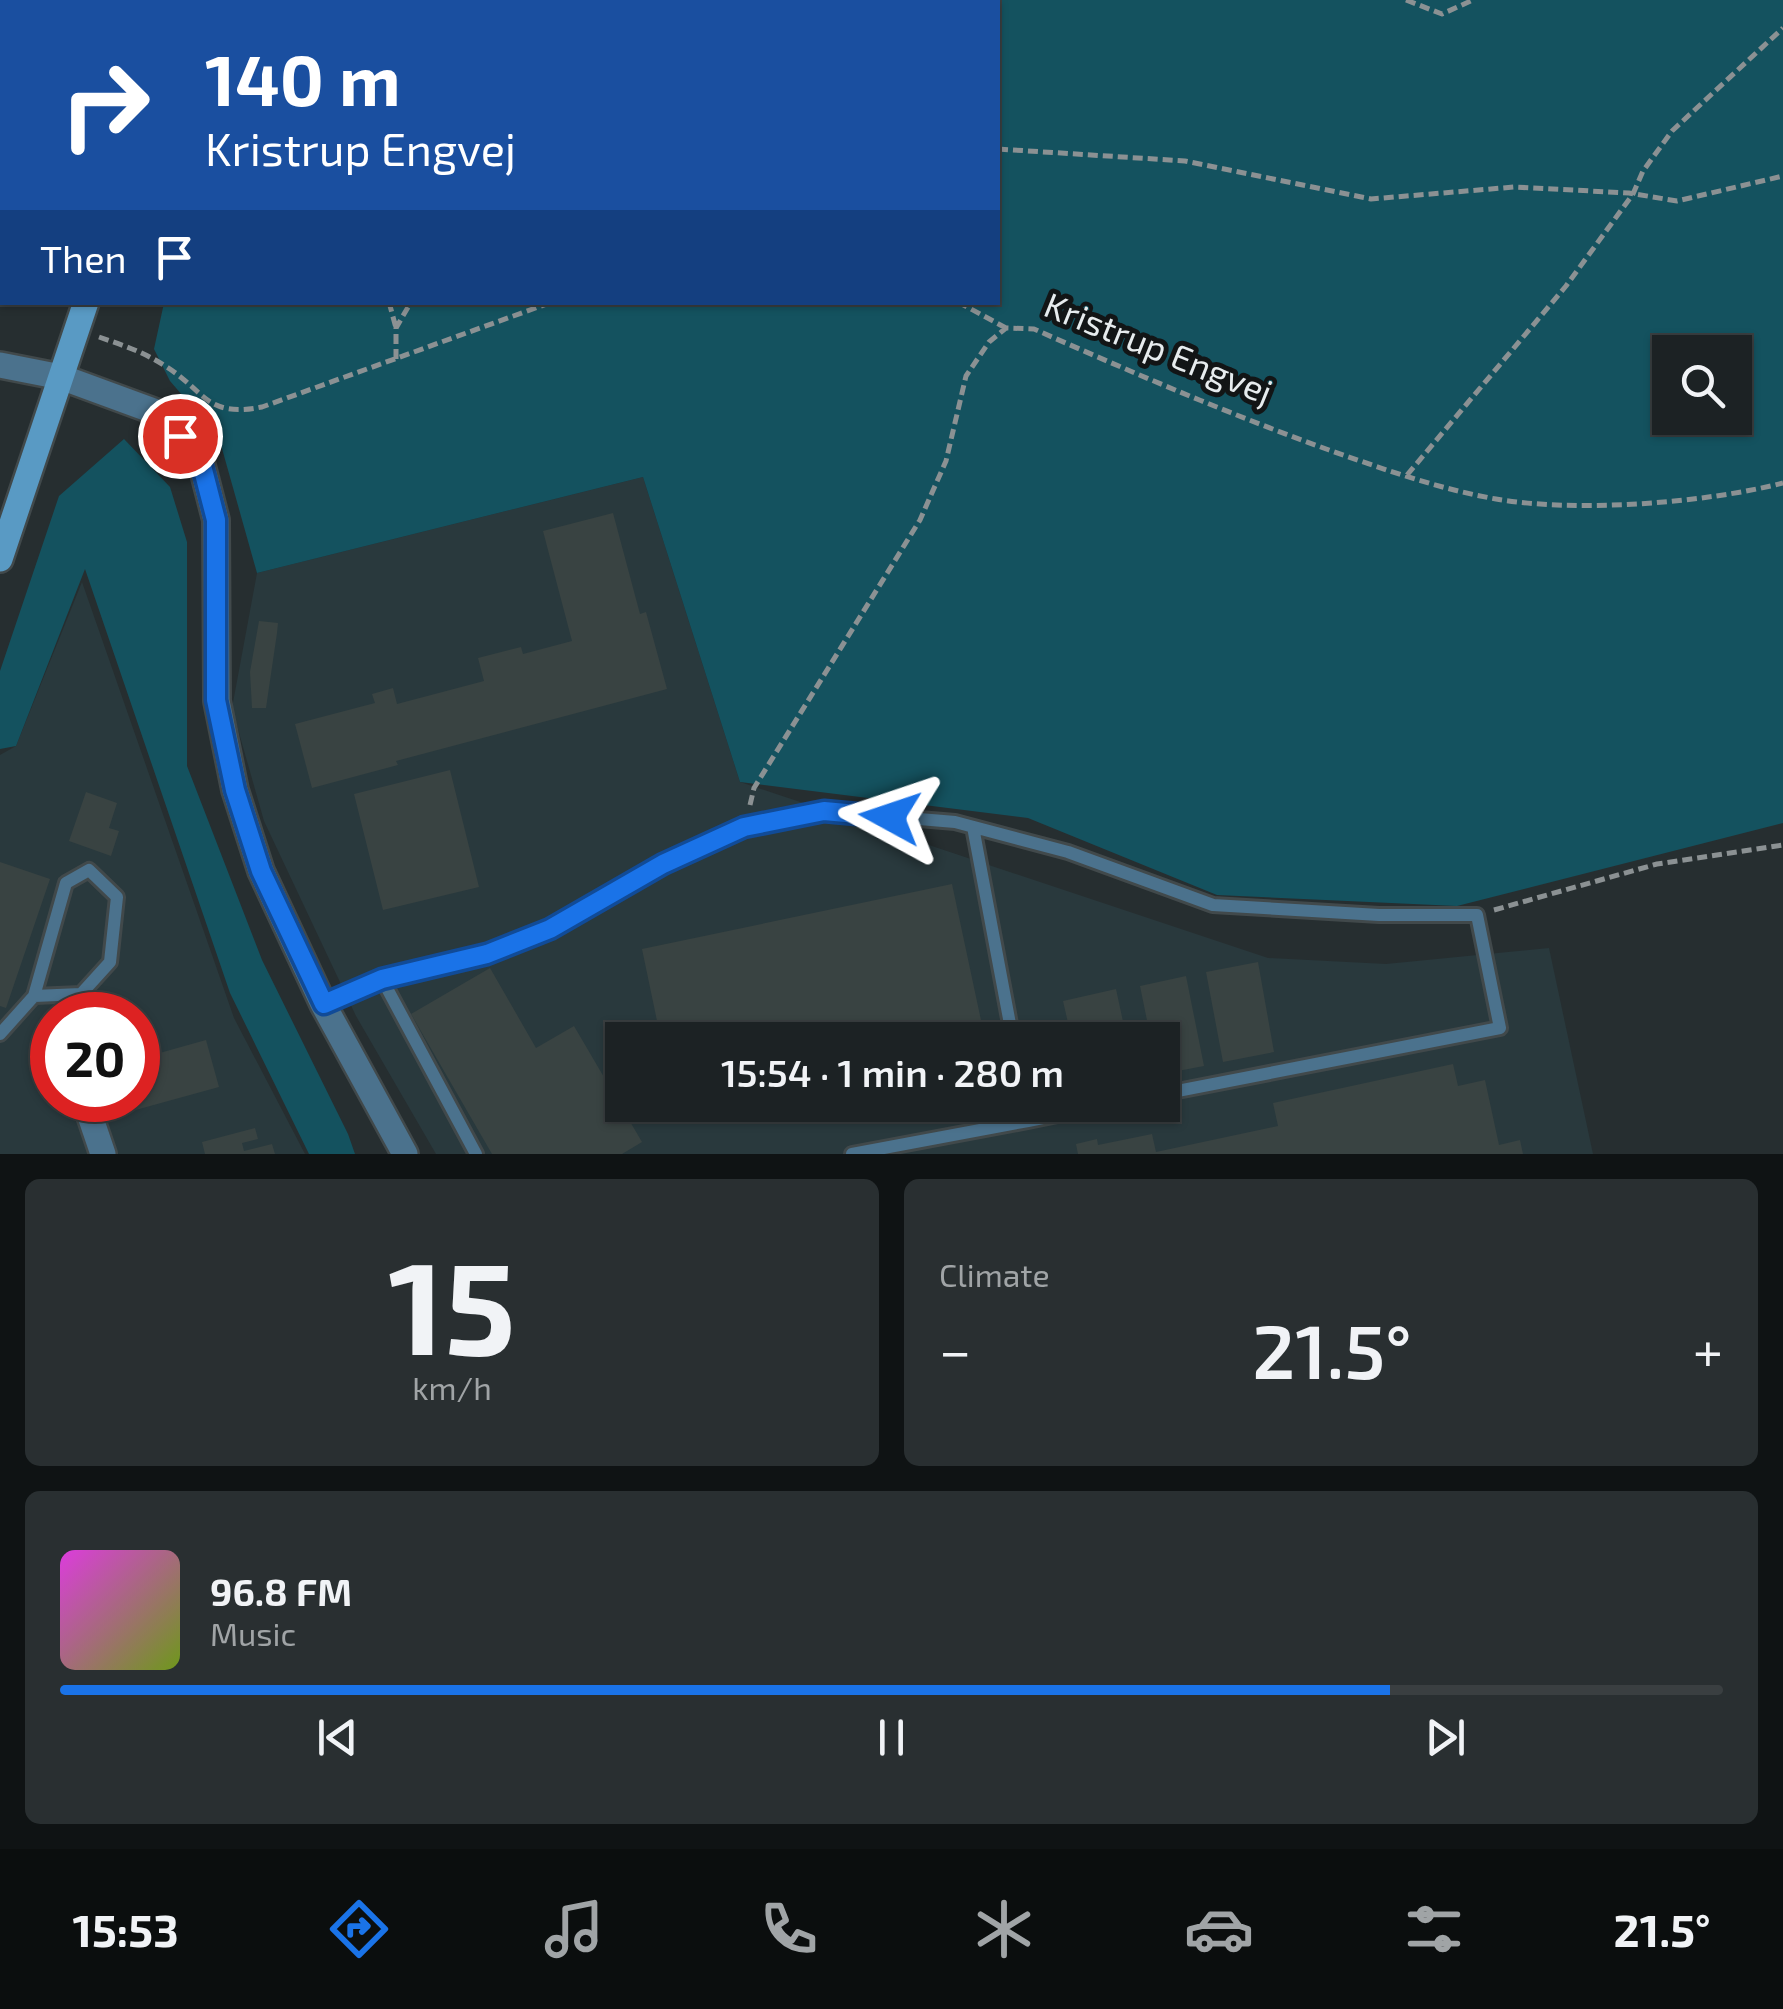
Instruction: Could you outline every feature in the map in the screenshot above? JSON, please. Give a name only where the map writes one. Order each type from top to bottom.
[{"type":"street","points":[[0,559],[85,305]]},
{"type":"street","points":[[0,365],[62,377],[160,413],[200,458],[216,520],[216,700],[235,790],[261,871],[324,1004],[404,1154]]},
{"type":"street","points":[[92,1122],[104,1154]]},
{"type":"lane","points":[[324,1004],[382,979],[487,954],[550,929],[663,864],[744,827],[824,811],[955,822],[1068,852],[1213,906],[1379,915],[1478,915],[1500,1028],[1180,1090]]},
{"type":"lane","points":[[973,827],[1009,1022]]},
{"type":"lane","points":[[89,870],[117,897],[110,962],[80,994],[34,996],[66,883],[89,870]]},
{"type":"lane","points":[[382,979],[476,1154]]},
{"type":"lane","points":[[0,1034],[30,1000]]},
{"type":"lane","points":[[852,1154],[1018,1122]]},
{"type":"path","points":[[1406,0],[1442,14],[1472,0]]},
{"type":"path","points":[[1407,476],[1566,286],[1633,194],[1642,171],[1672,132],[1783,28]]},
{"type":"path","points":[[1000,150],[1185,161],[1370,199],[1514,187],[1633,194],[1676,201],[1783,176]]},
{"type":"path","points":[[390,305],[396,328],[396,359]]},
{"type":"path","points":[[396,328],[409,305]]},
{"type":"path","points":[[78,329],[144,352],[181,377],[206,402],[241,411],[262,407],[544,305]]},
{"type":"path","points":[[964,305],[1006,328]]},
{"type":"path","name":"Kristrup Engvej","points":[[744,827],[754,788],[920,520],[946,461],[966,376],[989,342],[1006,328],[1034,329],[1270,429],[1407,476],[1498,500],[1601,506],[1752,491],[1783,483]]},
{"type":"path","points":[[1478,915],[1657,864],[1783,845]]},
{"type":"shaded area","points":[[1000,0],[1783,0],[1783,823],[1457,906],[1217,895],[1028,818],[740,782],[643,477],[257,573],[219,438],[170,381],[154,349],[164,305],[1000,305]]},
{"type":"shaded area","points":[[124,439],[170,487],[187,542],[187,766],[262,960],[355,1154],[309,1154],[230,993],[85,569],[16,746],[0,749],[0,671],[59,496]]},
{"type":"shaded area","points":[[643,477],[740,782],[1268,958],[1386,964],[1549,948],[1593,1154],[436,1154],[356,1016],[264,821],[232,708],[257,573]]},
{"type":"shaded area","points":[[82,582],[234,1018],[305,1154],[0,1154],[0,755],[16,746]]},
{"type":"building","points":[[613,513],[640,614],[646,612],[667,689],[396,761],[398,765],[312,788],[295,724],[375,703],[372,694],[393,688],[397,704],[484,681],[478,658],[521,647],[523,654],[572,641],[543,531]]},
{"type":"building","points":[[259,621],[278,623],[266,708],[252,708],[250,672]]},
{"type":"building","points":[[450,770],[479,887],[383,910],[354,794]]},
{"type":"building","points":[[86,792],[117,803],[109,828],[119,831],[111,856],[69,841]]},
{"type":"building","points":[[0,862],[50,879],[6,1008],[0,1006]]},
{"type":"building","points":[[952,884],[981,1022],[657,1022],[642,949]]},
{"type":"building","points":[[1258,962],[1274,1052],[1223,1062],[1206,972]]},
{"type":"building","points":[[490,968],[536,1048],[574,1026],[605,1079],[605,1122],[630,1122],[642,1142],[622,1154],[492,1154],[411,1014]]},
{"type":"building","points":[[1186,976],[1204,1066],[1180,1071],[1180,1022],[1147,1022],[1140,986]]},
{"type":"building","points":[[1116,989],[1123,1022],[1068,1022],[1063,1001]]},
{"type":"building","points":[[206,1040],[219,1087],[160,1103],[160,1053]]},
{"type":"building","points":[[1453,1064],[1458,1086],[1485,1080],[1499,1145],[1520,1140],[1523,1154],[1078,1154],[1076,1144],[1097,1139],[1098,1145],[1152,1134],[1156,1152],[1278,1126],[1273,1103]]},
{"type":"building","points":[[255,1128],[258,1139],[242,1143],[244,1151],[272,1144],[275,1154],[205,1154],[202,1142]]},
{"type":"route","points":[[180,436],[200,458],[216,520],[216,700],[235,790],[261,871],[324,1004],[382,979],[487,954],[550,929],[663,864],[744,827],[824,811],[890,817]]}]
